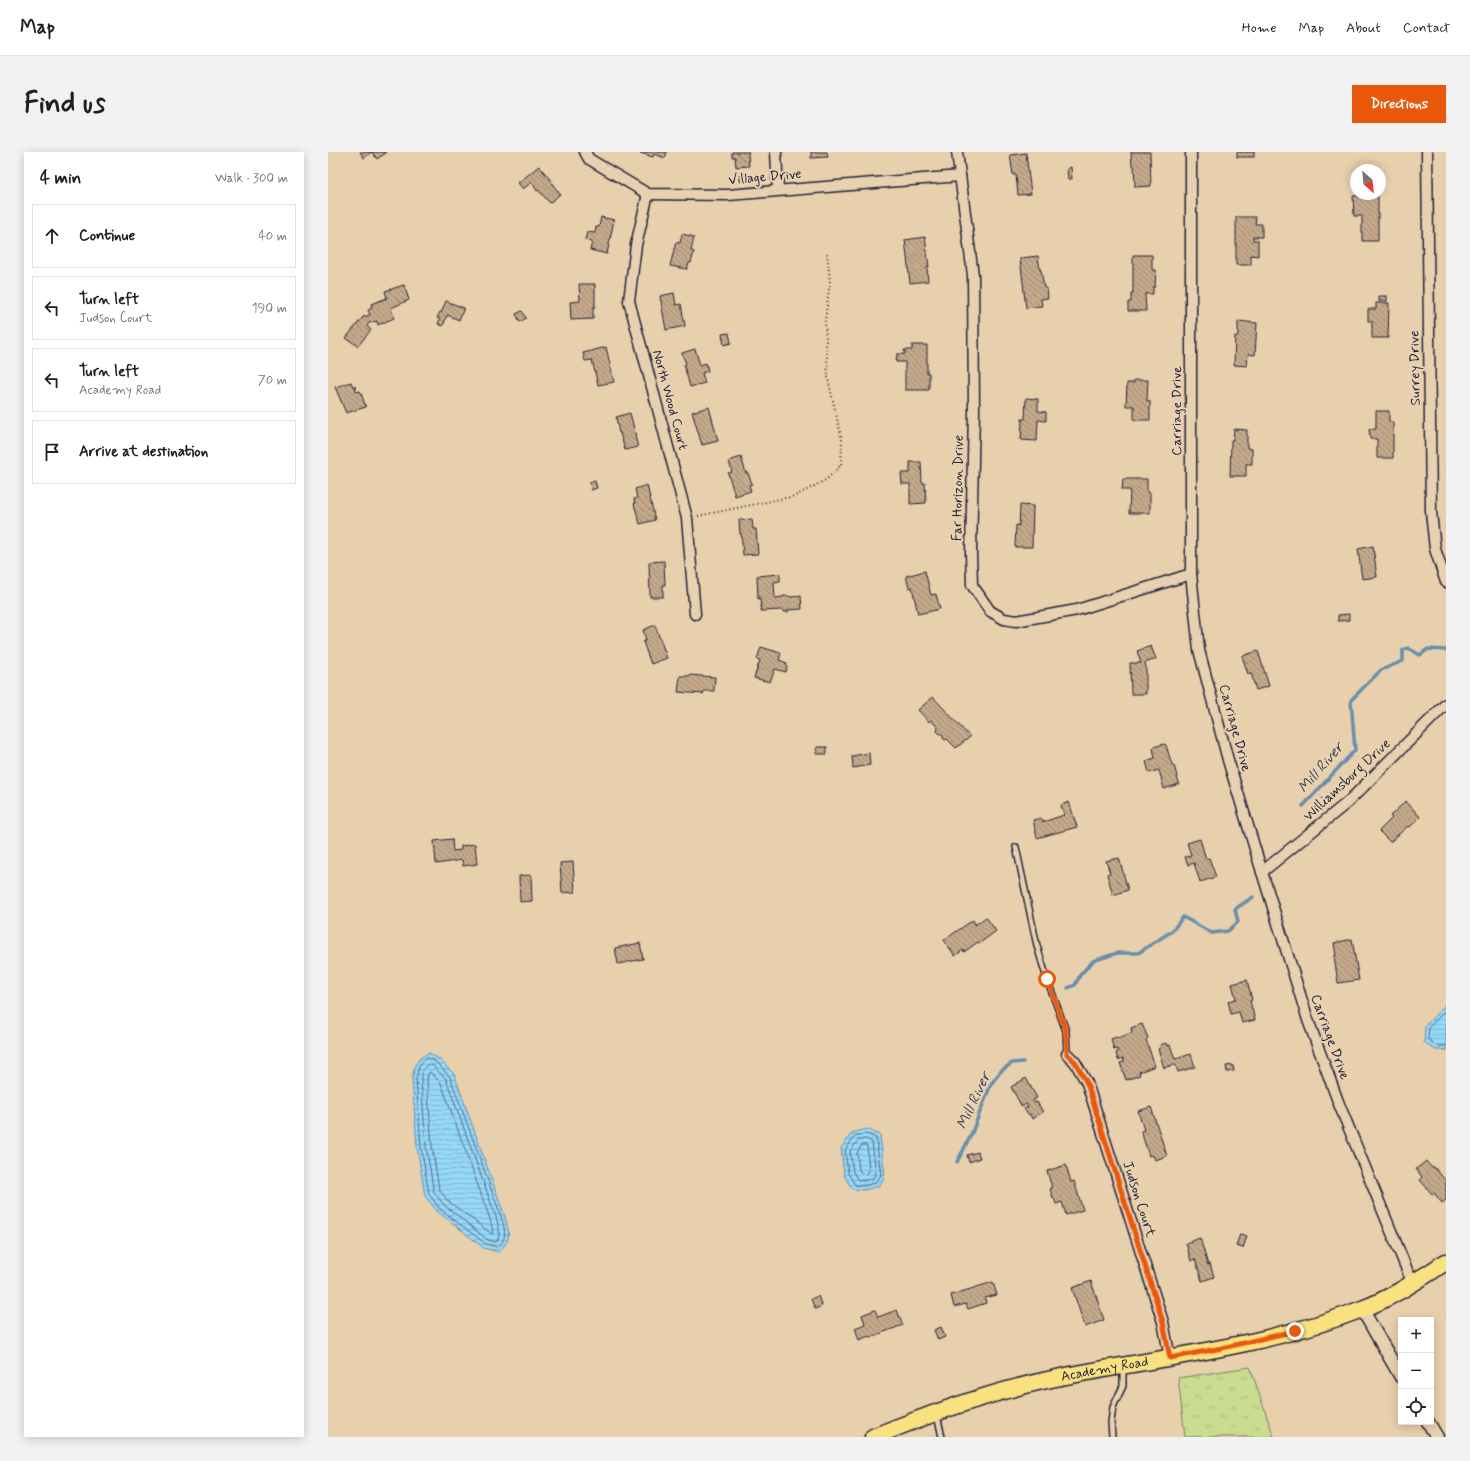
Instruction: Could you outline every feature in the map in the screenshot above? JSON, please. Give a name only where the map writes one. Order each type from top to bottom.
[{"type":"main road","name":"Academy Road","points":[[873,1437],[936,1412],[1016,1388],[1060,1378],[1222,1348],[1318,1324],[1381,1301],[1446,1262]]},
{"type":"street","points":[[585,152],[590,159],[648,194]]},
{"type":"street","points":[[776,152],[778,190]]},
{"type":"street","name":"Far Horizon Drive","points":[[957,152],[972,275],[974,411],[971,552],[972,585],[990,611],[1004,619],[1016,621],[1077,610],[1191,574]]},
{"type":"street","name":"Carriage Drive","points":[[1191,152],[1191,574],[1199,650],[1228,760],[1313,1034],[1339,1104],[1412,1282]]},
{"type":"street","name":"Surrey Drive","points":[[1427,152],[1431,512],[1435,549],[1446,582]]},
{"type":"street","name":"Village Drive","points":[[648,194],[728,195],[960,176]]},
{"type":"street","name":"North Wood Court","points":[[648,194],[636,246],[629,301],[687,518],[696,614]]},
{"type":"street","name":"Williamsburg Drive","points":[[1262,872],[1348,802],[1446,704]]},
{"type":"street","name":"Judson Court","points":[[1067,1054],[1075,1062],[1087,1083],[1163,1322],[1170,1358]]},
{"type":"street","points":[[1362,1309],[1398,1371]]},
{"type":"street","points":[[1430,1425],[1437,1437]]},
{"type":"lane","points":[[1016,847],[1037,946],[1066,1031],[1067,1054]]},
{"type":"lane","points":[[1112,1437],[1111,1422],[1113,1407],[1123,1386],[1123,1366]]},
{"type":"lane","points":[[936,1412],[942,1437]]},
{"type":"path","points":[[687,518],[795,496],[826,480],[842,466],[842,440],[828,379],[825,321],[830,281],[827,253]]},
{"type":"green space","points":[[1250,1367],[1274,1437],[1185,1437],[1178,1378]]},
{"type":"water","points":[[1446,1004],[1446,1050],[1435,1050],[1424,1042],[1425,1026]]},
{"type":"water","points":[[429,1053],[439,1059],[454,1074],[504,1214],[508,1231],[508,1239],[498,1252],[484,1248],[437,1211],[425,1196],[417,1147],[412,1079],[415,1065],[420,1058]]},
{"type":"water","points":[[867,1129],[880,1135],[885,1176],[879,1186],[864,1190],[852,1189],[844,1175],[841,1148],[852,1133]]},
{"type":"building","points":[[360,152],[372,152],[364,158]]},
{"type":"building","points":[[372,152],[385,152],[386,153],[377,159]]},
{"type":"building","points":[[637,152],[667,152],[665,158],[654,154],[653,157]]},
{"type":"building","points":[[732,152],[749,152],[749,166],[736,167],[735,157],[732,157]]},
{"type":"building","points":[[811,152],[827,152],[828,157],[811,158]]},
{"type":"building","points":[[1131,152],[1150,152],[1151,186],[1135,187],[1134,165],[1132,165]]},
{"type":"building","points":[[1237,152],[1254,152],[1254,157],[1237,157]]},
{"type":"building","points":[[1026,153],[1031,194],[1018,195],[1016,175],[1013,175],[1010,155]]},
{"type":"building","points":[[539,166],[560,194],[550,203],[538,190],[537,191],[532,182],[523,189],[518,183]]},
{"type":"building","points":[[1071,167],[1072,179],[1068,179],[1067,169]]},
{"type":"building","points":[[1353,200],[1378,200],[1378,241],[1362,241],[1362,216],[1354,216]]},
{"type":"building","points":[[601,217],[614,220],[607,254],[590,250],[592,242],[585,240],[587,232],[595,233],[596,227],[599,227]]},
{"type":"building","points":[[1236,217],[1256,217],[1255,224],[1262,224],[1262,237],[1253,237],[1253,240],[1258,240],[1258,256],[1251,255],[1251,265],[1236,265]]},
{"type":"building","points":[[682,234],[694,237],[691,251],[694,252],[691,263],[689,263],[687,269],[670,266],[676,242],[680,243]]},
{"type":"building","points":[[925,237],[929,267],[927,267],[928,281],[910,283],[905,240]]},
{"type":"building","points":[[1133,255],[1152,255],[1152,270],[1156,270],[1153,294],[1145,294],[1146,311],[1128,311],[1128,302],[1131,302],[1131,293],[1133,293]]},
{"type":"building","points":[[1038,256],[1044,288],[1047,288],[1048,298],[1041,299],[1042,306],[1026,308],[1020,258]]},
{"type":"building","points":[[579,284],[595,284],[595,307],[593,307],[593,319],[571,320],[570,302],[580,301]]},
{"type":"building","points":[[404,285],[409,300],[391,308],[394,318],[378,325],[377,321],[369,323],[367,326],[371,330],[358,346],[346,338],[363,317],[370,315],[368,310],[372,308],[371,304],[387,298],[385,291]]},
{"type":"building","points":[[674,293],[676,305],[681,304],[685,326],[666,330],[660,296]]},
{"type":"building","points":[[1379,296],[1387,296],[1387,301],[1379,301]]},
{"type":"building","points":[[446,301],[464,308],[459,320],[447,315],[443,326],[438,324],[440,319],[437,318]]},
{"type":"building","points":[[1376,303],[1389,303],[1388,338],[1372,338],[1372,321],[1368,321],[1368,309],[1376,309]]},
{"type":"building","points":[[522,311],[526,318],[520,322],[516,314]]},
{"type":"building","points":[[1238,321],[1257,323],[1255,355],[1248,354],[1247,366],[1234,365],[1235,336],[1238,336]]},
{"type":"building","points":[[729,333],[731,343],[724,345],[722,334]]},
{"type":"building","points":[[912,345],[927,345],[927,373],[929,373],[929,390],[905,390],[905,362],[896,362],[897,354],[905,354],[904,350],[912,350]]},
{"type":"building","points":[[606,347],[614,382],[598,385],[592,360],[585,361],[583,353]]},
{"type":"building","points":[[695,349],[700,365],[706,363],[708,371],[702,373],[705,383],[690,387],[684,365],[686,364],[682,353]]},
{"type":"building","points":[[1134,380],[1148,380],[1147,401],[1150,401],[1150,420],[1134,420],[1134,406],[1126,406],[1127,383],[1134,383]]},
{"type":"building","points":[[351,382],[353,387],[355,386],[356,392],[360,391],[366,407],[346,413],[335,387]]},
{"type":"building","points":[[1026,398],[1038,399],[1038,411],[1046,412],[1046,421],[1038,420],[1037,441],[1021,440],[1022,419],[1025,419]]},
{"type":"building","points":[[709,407],[718,441],[702,445],[692,412]]},
{"type":"building","points":[[1376,411],[1389,411],[1389,422],[1393,422],[1393,458],[1377,458],[1377,439],[1370,439],[1369,429],[1376,429]]},
{"type":"building","points":[[630,413],[638,447],[625,450],[619,433],[616,417]]},
{"type":"building","points":[[1234,429],[1247,430],[1247,448],[1252,449],[1252,464],[1246,464],[1246,476],[1230,476],[1231,440],[1233,440]]},
{"type":"building","points":[[741,457],[746,473],[748,473],[752,484],[749,485],[751,491],[735,496],[728,473],[732,472],[729,461]]},
{"type":"building","points":[[910,462],[921,462],[922,483],[925,483],[926,503],[910,504],[910,484],[902,484],[901,473],[910,473]]},
{"type":"building","points":[[1123,479],[1147,479],[1147,493],[1150,493],[1150,513],[1129,513],[1130,490],[1122,490]]},
{"type":"building","points":[[595,481],[597,488],[591,490],[590,482]]},
{"type":"building","points":[[647,485],[655,520],[640,524],[634,504],[634,499],[637,498],[635,489]]},
{"type":"building","points":[[1020,505],[1033,506],[1032,547],[1015,547],[1016,525],[1019,526]]},
{"type":"building","points":[[752,519],[753,529],[756,529],[758,554],[743,555],[739,520]]},
{"type":"building","points":[[1373,546],[1377,577],[1362,579],[1358,549]]},
{"type":"building","points":[[664,561],[665,585],[663,585],[663,597],[650,597],[649,562]]},
{"type":"building","points":[[925,571],[931,595],[936,594],[940,609],[918,614],[912,587],[909,588],[906,576]]},
{"type":"building","points":[[780,574],[780,581],[774,582],[775,598],[783,596],[801,596],[802,609],[788,610],[788,612],[784,612],[782,610],[761,611],[760,598],[758,599],[757,576]]},
{"type":"building","points":[[1349,614],[1349,620],[1338,621],[1338,615]]},
{"type":"building","points":[[655,625],[667,658],[651,664],[643,642],[646,640],[643,630]]},
{"type":"building","points":[[1151,646],[1156,659],[1145,663],[1146,694],[1131,694],[1130,663],[1141,663],[1137,651]]},
{"type":"building","points":[[761,647],[781,653],[779,660],[787,663],[786,672],[775,669],[770,682],[754,678],[760,660],[757,659]]},
{"type":"building","points":[[1258,651],[1269,686],[1256,690],[1251,673],[1248,674],[1242,656]]},
{"type":"building","points":[[689,675],[715,677],[714,691],[704,691],[703,694],[678,692],[680,676]]},
{"type":"building","points":[[933,697],[970,737],[956,748],[947,739],[945,740],[942,737],[944,736],[937,731],[938,728],[931,720],[929,722],[918,710]]},
{"type":"building","points":[[1164,744],[1166,745],[1172,765],[1174,765],[1179,784],[1164,789],[1159,770],[1149,773],[1146,761],[1155,758],[1154,747]]},
{"type":"building","points":[[817,747],[827,747],[827,754],[816,754]]},
{"type":"building","points":[[869,753],[870,765],[853,768],[852,756]]},
{"type":"building","points":[[1406,801],[1420,817],[1410,827],[1408,826],[1390,842],[1379,831],[1392,818],[1390,816]]},
{"type":"building","points":[[1069,802],[1077,827],[1037,838],[1033,820],[1041,818],[1043,822],[1064,815],[1061,805]]},
{"type":"building","points":[[452,839],[453,851],[461,850],[461,846],[475,844],[477,864],[463,866],[462,860],[436,864],[434,841]]},
{"type":"building","points":[[1200,839],[1206,859],[1209,858],[1216,877],[1200,882],[1194,863],[1188,865],[1185,857],[1191,855],[1187,843]]},
{"type":"building","points":[[1119,858],[1128,890],[1113,895],[1107,874],[1110,873],[1106,861]]},
{"type":"building","points":[[573,862],[575,892],[562,893],[560,863]]},
{"type":"building","points":[[531,875],[532,901],[520,902],[519,876]]},
{"type":"building","points":[[986,917],[996,931],[980,943],[978,942],[964,952],[963,950],[955,956],[944,940],[973,920],[975,925]]},
{"type":"building","points":[[1352,939],[1359,980],[1338,983],[1334,956],[1336,956],[1334,943]]},
{"type":"building","points":[[640,943],[643,959],[618,964],[615,948]]},
{"type":"building","points":[[1247,980],[1255,1020],[1242,1023],[1239,1012],[1231,1014],[1228,1001],[1236,999],[1232,984]]},
{"type":"building","points":[[1142,1024],[1148,1038],[1146,1040],[1155,1066],[1139,1072],[1140,1075],[1126,1080],[1120,1063],[1124,1062],[1123,1058],[1118,1060],[1116,1053],[1118,1052],[1117,1049],[1114,1050],[1111,1039],[1132,1033],[1131,1028]]},
{"type":"building","points":[[1166,1043],[1167,1046],[1170,1045],[1175,1059],[1191,1054],[1195,1067],[1178,1072],[1175,1064],[1164,1068],[1158,1049],[1161,1047],[1160,1045]]},
{"type":"building","points":[[1233,1065],[1234,1071],[1227,1072],[1226,1066]]},
{"type":"building","points":[[1026,1078],[1037,1098],[1033,1100],[1035,1103],[1037,1102],[1043,1112],[1032,1119],[1030,1114],[1028,1115],[1024,1109],[1028,1107],[1026,1104],[1022,1107],[1011,1087]]},
{"type":"building","points":[[1151,1107],[1167,1156],[1155,1160],[1153,1155],[1149,1156],[1141,1131],[1144,1130],[1138,1111]]},
{"type":"building","points":[[978,1152],[980,1158],[969,1162],[967,1155]]},
{"type":"building","points":[[1426,1161],[1432,1168],[1434,1167],[1446,1181],[1446,1200],[1442,1203],[1420,1180],[1422,1177],[1416,1169]]},
{"type":"building","points":[[1066,1165],[1071,1182],[1074,1181],[1083,1210],[1066,1215],[1062,1202],[1056,1204],[1053,1198],[1047,1171]]},
{"type":"building","points":[[1240,1234],[1247,1236],[1243,1248],[1236,1246]]},
{"type":"building","points":[[1200,1238],[1208,1265],[1210,1264],[1214,1277],[1202,1281],[1195,1259],[1191,1261],[1186,1243]]},
{"type":"building","points":[[1091,1281],[1104,1320],[1085,1327],[1072,1288]]},
{"type":"building","points":[[993,1282],[997,1295],[985,1298],[986,1303],[968,1309],[966,1304],[954,1307],[951,1295]]},
{"type":"building","points":[[818,1296],[822,1306],[815,1309],[811,1299]]},
{"type":"building","points":[[875,1310],[878,1317],[897,1310],[903,1325],[859,1340],[855,1328],[865,1324],[862,1315]]},
{"type":"building","points":[[941,1327],[945,1337],[938,1340],[934,1330]]},
{"type":"waterway","name":"Mill River","points":[[1303,806],[1355,750],[1351,700],[1381,670],[1403,661],[1403,650],[1408,648],[1420,655],[1428,649],[1446,650]]},
{"type":"waterway","name":"Mill River","points":[[1068,988],[1075,985],[1080,975],[1093,961],[1117,953],[1138,953],[1172,931],[1183,917],[1212,933],[1228,931],[1238,922],[1235,909],[1253,897]]},
{"type":"waterway","name":"Mill River","points":[[957,1162],[971,1135],[991,1084],[1001,1071],[1012,1063],[1023,1062]]},
{"type":"route","points":[[1047,979],[1066,1031],[1067,1054],[1075,1062],[1087,1083],[1163,1322],[1170,1358],[1222,1348],[1295,1331]]}]
